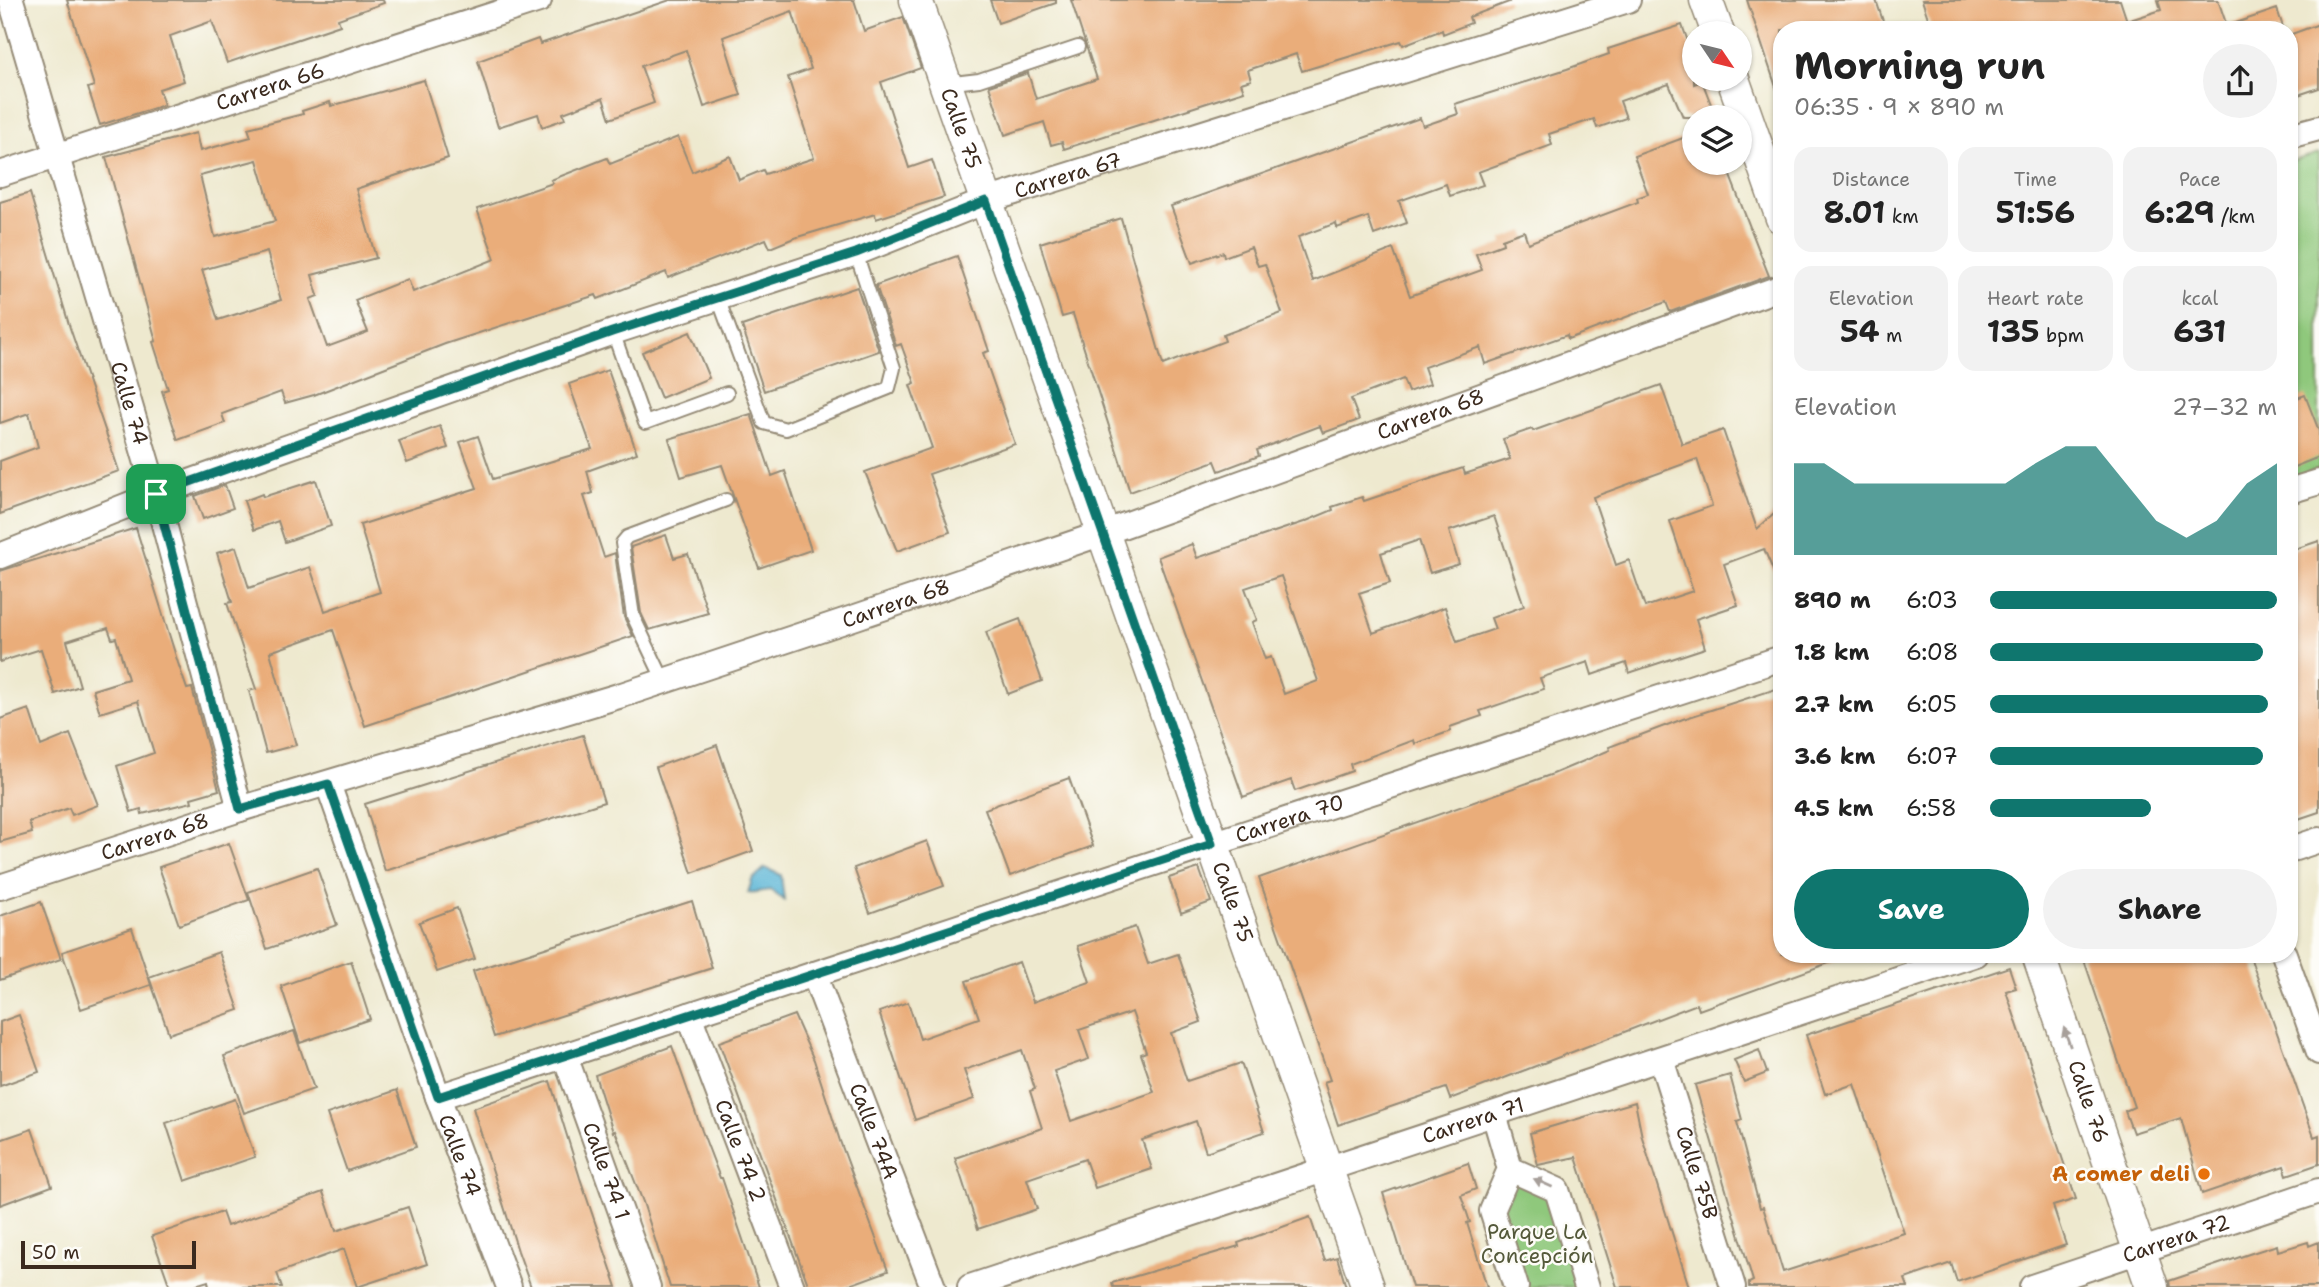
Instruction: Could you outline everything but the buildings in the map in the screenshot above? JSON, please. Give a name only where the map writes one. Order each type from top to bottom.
[{"type":"street","name":"Calle 74","points":[[12,0],[156,494],[240,809]]},
{"type":"street","name":"Carrera 66","points":[[0,174],[539,0]]},
{"type":"street","name":"Calle 75","points":[[916,0],[1368,1287]]},
{"type":"street","name":"Carrera 67","points":[[0,556],[156,494],[612,332],[856,253],[986,201],[1628,0]]},
{"type":"street","points":[[1706,0],[1713,21]]},
{"type":"street","points":[[1737,91],[1773,192]]},
{"type":"street","points":[[2298,134],[2319,128]]},
{"type":"street","name":"Carrera 68","points":[[0,887],[240,809],[664,681],[1103,533],[1773,290]]},
{"type":"street","points":[[2298,488],[2319,482]]},
{"type":"street","name":"Carrera 70","points":[[438,1097],[1773,661]]},
{"type":"street","name":"Calle 74","points":[[328,784],[438,1097],[509,1287]]},
{"type":"street","points":[[2298,847],[2319,841]]},
{"type":"street","name":"Carrera 71","points":[[970,1287],[1949,963]]},
{"type":"street","name":"Calle 76","points":[[2041,963],[2152,1287]]},
{"type":"street","points":[[2287,963],[2319,1052]]},
{"type":"street","name":"Calle 74A","points":[[814,974],[933,1287]]},
{"type":"street","name":"Calle 74 2","points":[[689,1015],[792,1287]]},
{"type":"street","name":"Calle 74 1","points":[[565,1056],[648,1287]]},
{"type":"street","name":"Calle 75B","points":[[1661,1059],[1733,1287]]},
{"type":"street","points":[[1494,1114],[1510,1169],[1492,1212],[1516,1287]]},
{"type":"street","points":[[1510,1169],[1557,1190],[1587,1287]]},
{"type":"street","name":"Carrera 72","points":[[2032,1287],[2319,1191]]},
{"type":"lane","points":[[945,84],[979,80],[1078,47]]},
{"type":"lane","points":[[718,298],[764,424],[786,429],[889,388],[894,368],[856,253]]},
{"type":"lane","points":[[612,332],[645,423],[727,393]]},
{"type":"lane","points":[[664,681],[633,616],[622,544],[626,537],[726,500]]},
{"type":"green space","points":[[2319,153],[2319,469],[2298,475],[2298,159]]},
{"type":"green space","name":"Parque La Concepción","points":[[1513,1176],[1551,1194],[1581,1287],[1522,1287],[1497,1212]]},
{"type":"water","points":[[765,868],[781,875],[784,900],[770,890],[748,893],[752,880]]},
{"type":"place","name":"A comer deli","points":[[2204,1174]]},
{"type":"route","points":[[986,201],[1212,844],[438,1097],[328,784],[240,809],[156,494],[612,332],[856,253],[986,201]]}]
